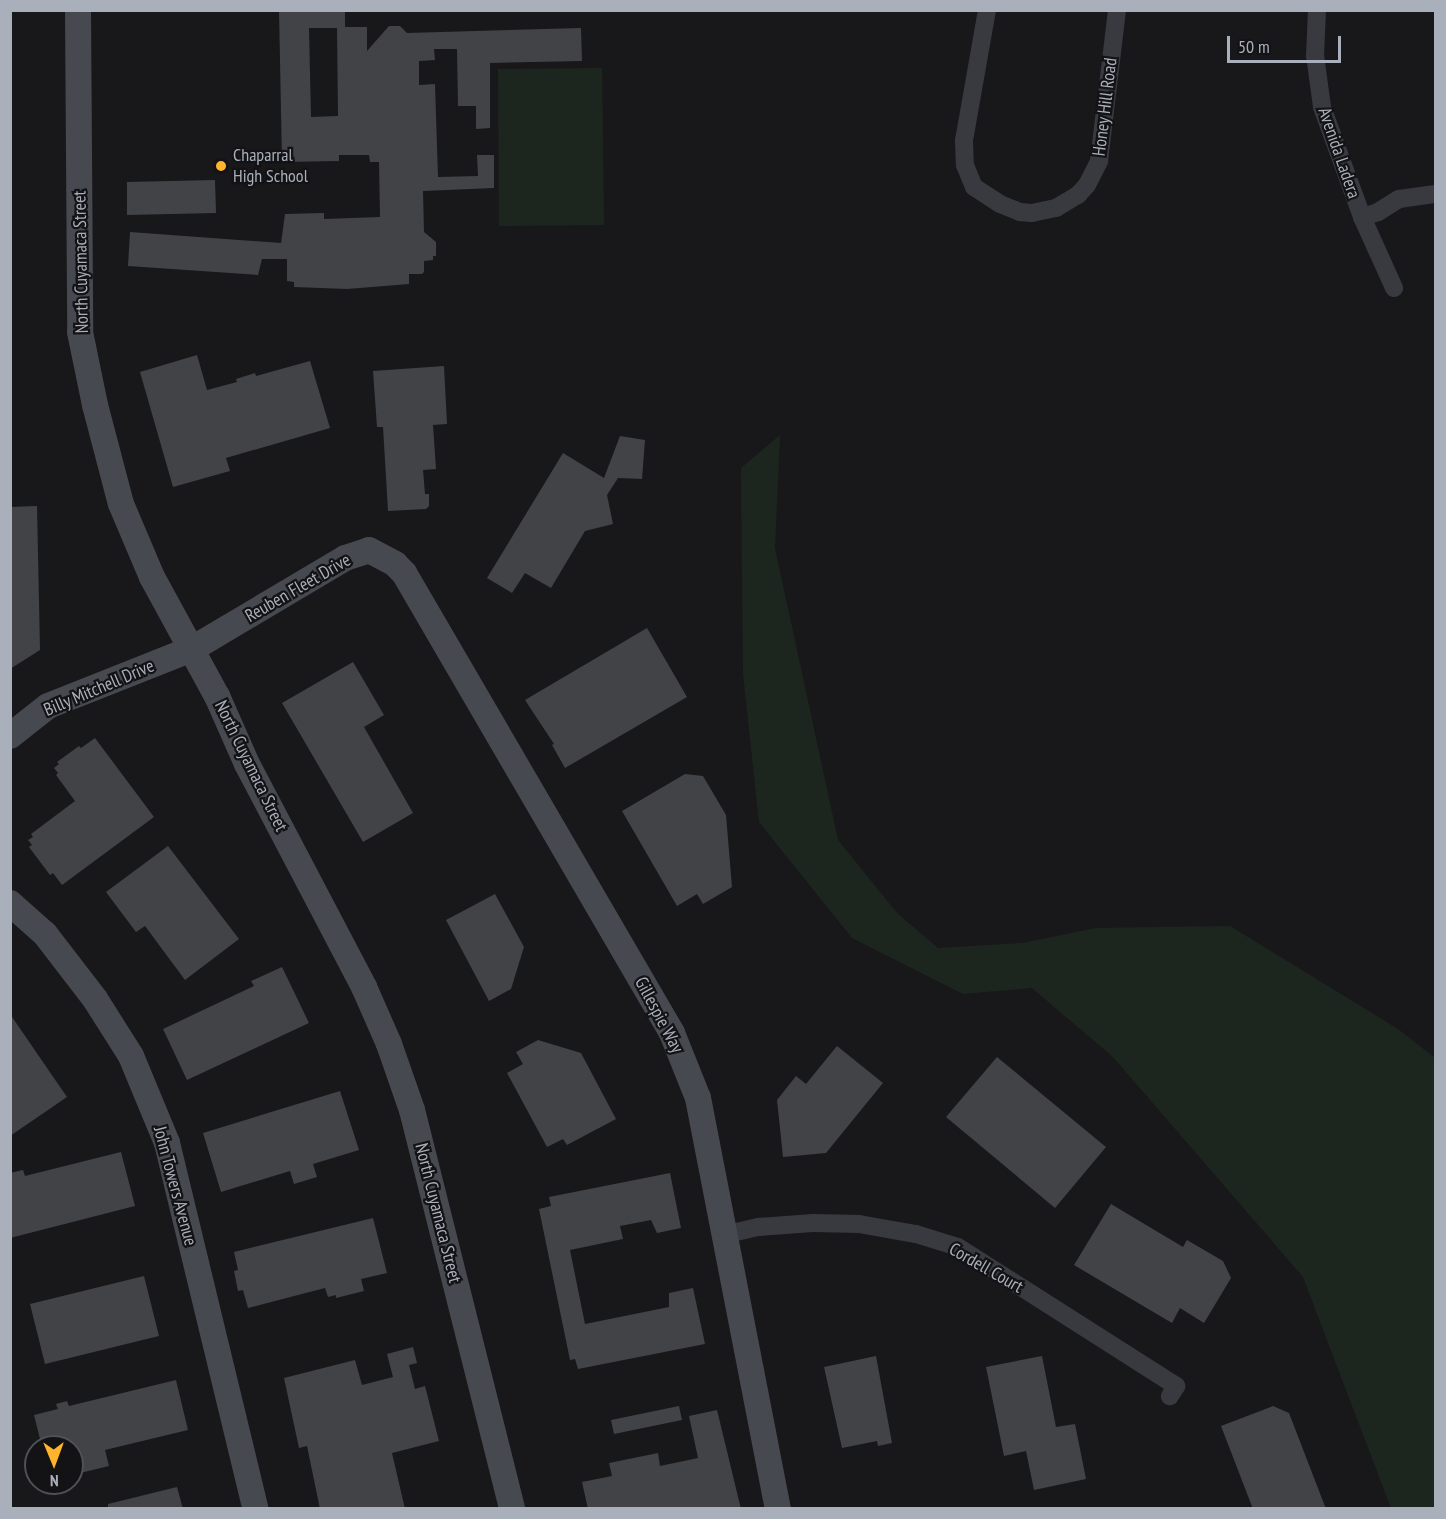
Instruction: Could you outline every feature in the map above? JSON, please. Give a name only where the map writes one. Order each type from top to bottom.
[{"type":"street","name":"North Cuyamaca Street","points":[[78,10],[80,332],[94,405],[121,504],[152,578],[192,650],[253,775],[364,987],[389,1044],[412,1110],[512,1509]]},
{"type":"street","name":"Honey Hill Road","points":[[987,10],[963,153],[968,176],[974,187],[1020,212],[1044,211],[1067,203],[1087,185],[1100,161],[1117,10]]},
{"type":"street","name":"Avenida Ladera","points":[[1317,10],[1315,55],[1322,107],[1362,217],[1394,288]]},
{"type":"street","points":[[1362,217],[1378,212],[1400,199],[1436,194]]},
{"type":"street","name":"Reuben Fleet Drive","points":[[192,650],[345,558],[369,550],[395,564],[404,573]]},
{"type":"street","name":"Gillespie Way","points":[[404,573],[672,1033],[698,1098],[778,1509]]},
{"type":"street","name":"Billy Mitchell Drive","points":[[10,736],[48,706],[192,650]]},
{"type":"street","name":"John Towers Avenue","points":[[10,903],[45,934],[95,999],[131,1056],[167,1143],[255,1509]]},
{"type":"street","name":"Cordell Court","points":[[723,1235],[759,1227],[813,1223],[859,1224],[916,1234],[958,1247],[1176,1386],[1170,1396]]},
{"type":"shaded area","points":[[602,68],[604,225],[499,226],[498,69]]},
{"type":"shaded area","points":[[780,435],[775,548],[838,840],[897,913],[938,948],[1022,943],[1096,928],[1230,926],[1398,1029],[1435,1058],[1435,1508],[1391,1508],[1303,1277],[1113,1057],[1032,988],[963,994],[852,938],[759,822],[743,674],[741,468]]},
{"type":"building","points":[[279,10],[345,10],[345,27],[367,27],[367,51],[389,26],[400,26],[407,33],[581,28],[582,61],[490,63],[490,128],[476,129],[476,106],[458,106],[457,49],[434,49],[435,60],[419,61],[419,85],[435,84],[438,177],[478,176],[477,155],[494,155],[494,188],[423,191],[424,232],[436,242],[436,256],[433,256],[433,260],[424,261],[422,274],[409,274],[409,284],[347,289],[294,287],[294,282],[287,281],[287,259],[262,259],[258,275],[128,266],[130,232],[281,243],[285,214],[324,213],[324,219],[380,217],[379,162],[370,162],[369,155],[339,155],[339,161],[282,162]],"holes":[[[309,28],[337,28],[338,116],[311,117]]]},
{"type":"building","points":[[215,180],[216,213],[127,215],[127,182]]},
{"type":"building","points":[[197,355],[207,390],[237,382],[236,379],[255,373],[256,376],[310,361],[330,428],[226,458],[230,471],[173,487],[140,372]]},
{"type":"building","points":[[444,366],[447,424],[433,425],[436,469],[423,470],[425,494],[429,494],[429,506],[426,509],[388,511],[383,427],[377,427],[373,371]]},
{"type":"building","points":[[620,436],[645,440],[642,479],[618,478],[607,495],[613,524],[585,531],[551,588],[525,573],[512,593],[487,578],[563,453],[604,478]]},
{"type":"building","points":[[37,506],[40,650],[10,669],[10,507]]},
{"type":"building","points":[[647,628],[687,697],[565,768],[552,745],[554,744],[525,700]]},
{"type":"building","points":[[353,662],[384,715],[364,727],[413,813],[363,842],[282,703]]},
{"type":"building","points":[[95,738],[154,817],[62,885],[53,873],[50,875],[29,847],[32,845],[28,840],[33,837],[31,834],[75,801],[56,775],[58,773],[54,768],[59,764],[57,762]]},
{"type":"building","points":[[685,774],[703,776],[726,815],[732,887],[703,904],[697,894],[677,906],[622,811]]},
{"type":"building","points":[[168,846],[239,939],[185,980],[145,926],[136,932],[106,892]]},
{"type":"building","points":[[495,894],[524,947],[511,989],[489,1001],[446,920]]},
{"type":"building","points":[[282,967],[309,1023],[187,1080],[163,1029],[254,986],[251,981]]},
{"type":"building","points":[[10,1014],[67,1097],[10,1136]]},
{"type":"building","points":[[538,1040],[581,1053],[616,1119],[567,1145],[563,1139],[547,1147],[507,1073],[523,1064],[516,1052]]},
{"type":"building","points":[[837,1046],[883,1083],[826,1153],[783,1157],[777,1100],[796,1076],[806,1084]]},
{"type":"building","points":[[997,1057],[1106,1147],[1055,1208],[946,1117]]},
{"type":"building","points":[[340,1091],[359,1150],[313,1164],[317,1177],[294,1184],[290,1171],[221,1192],[203,1133]]},
{"type":"building","points":[[121,1152],[135,1206],[10,1238],[10,1173],[23,1170],[25,1176]]},
{"type":"building","points":[[670,1173],[681,1228],[657,1233],[651,1220],[620,1226],[623,1239],[570,1250],[585,1324],[669,1307],[669,1293],[693,1288],[705,1344],[578,1369],[575,1359],[570,1360],[539,1209],[551,1206],[549,1197]]},
{"type":"building","points":[[1111,1204],[1183,1247],[1187,1240],[1223,1261],[1231,1278],[1204,1323],[1180,1308],[1172,1323],[1074,1265]]},
{"type":"building","points":[[373,1218],[387,1273],[361,1279],[364,1291],[336,1298],[336,1295],[328,1297],[325,1288],[248,1308],[243,1290],[238,1291],[234,1271],[238,1270],[234,1252]]},
{"type":"building","points":[[144,1276],[159,1336],[45,1364],[30,1304]]},
{"type":"building","points":[[413,1347],[417,1363],[409,1365],[415,1389],[425,1386],[439,1441],[392,1453],[405,1509],[320,1509],[307,1446],[299,1448],[284,1378],[355,1360],[362,1385],[393,1377],[387,1354]]},
{"type":"building","points":[[876,1356],[892,1443],[878,1446],[877,1441],[842,1448],[824,1367]]},
{"type":"building","points":[[1042,1356],[1056,1427],[1075,1424],[1086,1479],[1034,1490],[1026,1451],[1004,1456],[986,1367]]},
{"type":"building","points":[[176,1380],[188,1430],[105,1450],[109,1466],[84,1472],[84,1435],[39,1435],[34,1415],[58,1409],[56,1404],[67,1401],[69,1406]]},
{"type":"building","points":[[679,1406],[682,1420],[614,1434],[611,1420]]},
{"type":"building","points":[[1273,1406],[1289,1413],[1326,1509],[1253,1509],[1221,1426]]},
{"type":"building","points":[[717,1410],[741,1509],[588,1509],[582,1482],[612,1476],[609,1463],[658,1453],[660,1466],[698,1458],[689,1416]]},
{"type":"building","points":[[177,1487],[183,1509],[108,1509],[108,1504]]},
{"type":"place","name":"Chaparral High School","points":[[221,166]]}]
